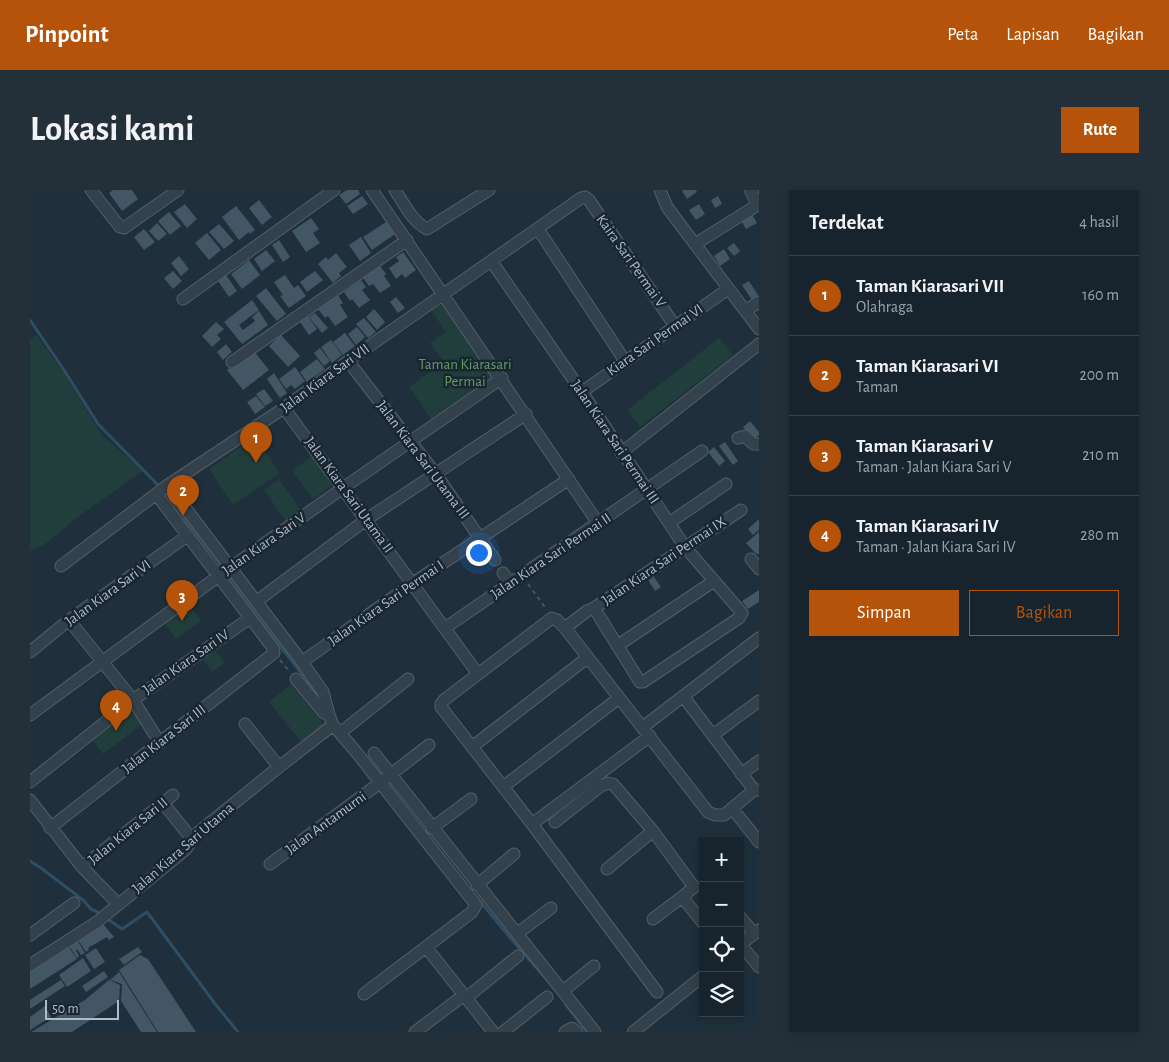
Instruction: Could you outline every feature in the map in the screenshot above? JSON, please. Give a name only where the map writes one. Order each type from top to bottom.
[{"type":"street","points":[[90,190],[120,227],[124,228],[178,190]]},
{"type":"street","points":[[183,299],[334,190]]},
{"type":"street","points":[[372,190],[502,378],[598,523]]},
{"type":"street","points":[[398,195],[420,225],[427,229],[489,190]]},
{"type":"street","points":[[660,190],[667,207],[759,329]]},
{"type":"street","points":[[694,244],[758,205],[751,192],[753,190]]},
{"type":"street","points":[[390,215],[398,195]]},
{"type":"street","name":"Jalan Kiara Sari VII","points":[[61,566],[162,489],[284,408],[348,361],[585,197]]},
{"type":"street","name":"Kaira Sari Permai V","points":[[585,197],[675,326]]},
{"type":"street","points":[[390,215],[408,210]]},
{"type":"street","points":[[538,229],[625,361]]},
{"type":"street","points":[[232,362],[407,240]]},
{"type":"street","name":"Jalan Kiara Sari Permai III","points":[[492,262],[686,547],[742,613],[739,618],[643,682],[640,682],[617,646]]},
{"type":"street","name":"Kiara Sari Permai VI","points":[[582,392],[728,289]]},
{"type":"street","points":[[745,311],[759,302]]},
{"type":"street","points":[[621,453],[759,344]]},
{"type":"street","name":"Jalan Kiara Sari Utama III","points":[[348,361],[436,474],[495,560]]},
{"type":"street","name":"Jalan Kiara Sari V","points":[[30,715],[342,488],[502,378]]},
{"type":"street","name":"Jalan Kiara Sari Utama II","points":[[284,408],[413,583]]},
{"type":"street","points":[[257,602],[367,519],[526,414]]},
{"type":"street","points":[[738,438],[745,436],[753,444],[759,444]]},
{"type":"street","name":"Jalan Kiara Sari Permai II","points":[[445,628],[702,451]]},
{"type":"street","name":"Jalan Kiara Sari Permai I","points":[[302,662],[413,583],[569,479]]},
{"type":"street","points":[[669,523],[726,484]]},
{"type":"street","points":[[162,489],[187,536],[257,602],[323,692],[331,716],[384,780],[476,905],[472,912],[364,994]]},
{"type":"street","points":[[162,489],[225,572],[250,618],[273,651]]},
{"type":"street","name":"Jalan Kiara Sari Permai IX","points":[[565,628],[741,510]]},
{"type":"street","name":"Jalan Kiara Sari VI","points":[[30,652],[69,620],[187,536]]},
{"type":"street","points":[[751,559],[759,570]]},
{"type":"street","points":[[503,573],[511,584]]},
{"type":"street","points":[[590,610],[617,646],[714,581]]},
{"type":"street","points":[[413,583],[478,674]]},
{"type":"street","name":"Jalan Kiara Sari IV","points":[[30,782],[133,700],[250,618]]},
{"type":"street","points":[[658,992],[440,704],[552,618],[565,628],[647,731],[708,812],[715,815],[724,815],[756,790],[683,696]]},
{"type":"street","points":[[69,620],[133,700],[160,744]]},
{"type":"street","points":[[532,824],[647,731],[683,696],[759,638]]},
{"type":"street","name":"Jalan Kiara Sari III","points":[[50,828],[160,744],[273,651]]},
{"type":"street","points":[[472,747],[587,658]]},
{"type":"street","points":[[296,679],[324,713],[331,716]]},
{"type":"street","name":"Jalan Kiara Sari Utama","points":[[30,965],[98,922],[185,850],[191,838],[279,767],[331,716],[408,679]]},
{"type":"street","points":[[503,787],[619,698]]},
{"type":"street","points":[[713,735],[759,701]]},
{"type":"street","points":[[245,724],[279,767]]},
{"type":"street","name":"Jalan Antamurni","points":[[270,864],[384,780],[429,744]]},
{"type":"street","points":[[374,753],[384,780],[432,828],[595,1032]]},
{"type":"street","points":[[742,774],[759,761]]},
{"type":"street","points":[[555,822],[601,786],[608,783],[613,784],[698,883],[653,919]]},
{"type":"street","name":"Jalan Kiara Sari II","points":[[82,867],[173,795]]},
{"type":"street","points":[[432,828],[471,799]]},
{"type":"street","points":[[30,800],[82,867],[118,904]]},
{"type":"street","points":[[163,803],[191,838]]},
{"type":"street","points":[[732,808],[759,842]]},
{"type":"street","points":[[607,868],[653,831]]},
{"type":"street","points":[[477,885],[514,854]]},
{"type":"street","points":[[682,897],[699,918]]},
{"type":"street","points":[[30,935],[74,902]]},
{"type":"street","points":[[518,934],[551,908]]},
{"type":"street","points":[[744,920],[757,931],[744,942]]},
{"type":"street","points":[[426,948],[493,1032]]},
{"type":"street","points":[[744,950],[759,967]]},
{"type":"street","points":[[415,1032],[465,997],[518,956]]},
{"type":"street","points":[[563,991],[594,966]]},
{"type":"street","points":[[633,1032],[699,979]]},
{"type":"street","points":[[504,1032],[548,997]]},
{"type":"street","points":[[564,1032],[572,1028],[577,1032]]},
{"type":"path","points":[[522,576],[552,618]]},
{"type":"path","points":[[273,651],[296,679]]},
{"type":"green space","name":"Taman Kiarasari Permai","points":[[442,302],[497,378],[434,423],[409,387],[444,362],[430,343],[446,332],[431,310]]},
{"type":"green space","points":[[36,335],[64,373],[102,435],[143,471],[79,516],[44,545],[30,551],[30,339]]},
{"type":"green space","points":[[719,338],[733,355],[640,427],[627,410]]},
{"type":"green space","points":[[255,437],[280,473],[233,505],[209,469]]},
{"type":"green space","points":[[312,456],[333,485],[313,499],[292,471]]},
{"type":"green space","points":[[279,479],[302,512],[287,523],[264,490]]},
{"type":"green space","points":[[172,489],[216,549],[205,557],[159,497]]},
{"type":"green space","points":[[229,574],[287,651],[283,654],[225,577]]},
{"type":"green space","points":[[188,603],[201,621],[176,639],[163,622]]},
{"type":"green space","points":[[215,649],[225,663],[212,672],[202,658]]},
{"type":"green space","points":[[291,684],[325,726],[303,744],[269,702]]},
{"type":"green space","points":[[129,708],[142,724],[103,754],[91,738]]},
{"type":"building","points":[[113,190],[132,190],[138,199],[122,211],[109,193]]},
{"type":"building","points":[[347,190],[358,190],[360,194],[346,204],[339,195]]},
{"type":"building","points":[[696,190],[697,192],[687,199],[682,191]]},
{"type":"building","points":[[362,196],[368,204],[353,214],[347,206]]},
{"type":"building","points":[[718,196],[722,204],[715,208],[711,200]]},
{"type":"building","points":[[259,200],[272,217],[262,225],[249,208]]},
{"type":"building","points":[[185,204],[197,219],[187,228],[174,212]]},
{"type":"building","points":[[699,204],[705,214],[696,220],[689,210]]},
{"type":"building","points":[[236,206],[255,230],[239,240],[222,217]]},
{"type":"building","points":[[169,212],[181,226],[170,235],[158,221]]},
{"type":"building","points":[[751,213],[757,223],[746,229],[740,219]]},
{"type":"building","points":[[311,218],[319,229],[313,233],[320,243],[306,252],[292,231]]},
{"type":"building","points":[[386,222],[395,234],[372,250],[363,237]]},
{"type":"building","points":[[157,223],[167,234],[158,241],[149,231]]},
{"type":"building","points":[[219,224],[234,241],[224,249],[209,232]]},
{"type":"building","points":[[144,229],[155,242],[144,250],[134,237]]},
{"type":"building","points":[[207,233],[221,250],[209,260],[195,243]]},
{"type":"building","points":[[361,237],[371,253],[360,261],[349,245]]},
{"type":"building","points":[[279,240],[290,257],[283,262],[272,245]]},
{"type":"building","points":[[734,243],[740,251],[734,256],[727,248]]},
{"type":"building","points":[[724,249],[730,259],[720,266],[714,256]]},
{"type":"building","points":[[266,250],[275,261],[262,271],[254,259]]},
{"type":"building","points":[[403,252],[416,270],[405,278],[402,274],[396,279],[389,268],[399,261],[396,257]]},
{"type":"building","points":[[336,253],[347,267],[339,273],[341,276],[333,283],[318,264],[326,257],[328,260]]},
{"type":"building","points":[[179,256],[189,269],[181,276],[171,263]]},
{"type":"building","points":[[249,260],[260,275],[242,289],[231,274]]},
{"type":"building","points":[[380,266],[391,286],[380,293],[373,284],[369,286],[363,278]]},
{"type":"building","points":[[173,271],[182,281],[173,289],[164,278]]},
{"type":"building","points":[[315,271],[323,280],[307,292],[300,282]]},
{"type":"building","points":[[226,275],[237,291],[229,297],[218,281]]},
{"type":"building","points":[[285,275],[294,288],[298,285],[306,296],[289,308],[280,296],[283,295],[274,282]]},
{"type":"building","points":[[361,280],[366,287],[362,290],[370,300],[359,308],[352,299],[350,301],[344,292]]},
{"type":"building","points":[[749,281],[758,295],[752,300],[742,285]]},
{"type":"building","points":[[266,288],[286,314],[277,321],[256,296]]},
{"type":"building","points":[[338,295],[343,303],[340,305],[348,317],[335,326],[328,316],[325,318],[318,309]]},
{"type":"building","points":[[396,297],[405,308],[398,313],[390,302]]},
{"type":"building","points":[[252,300],[259,310],[239,325],[243,330],[255,321],[252,317],[259,311],[268,325],[242,344],[224,322]]},
{"type":"building","points":[[374,309],[385,322],[377,330],[366,317]]},
{"type":"building","points":[[315,313],[328,328],[322,333],[309,317]]},
{"type":"building","points":[[308,316],[317,329],[309,335],[300,322]]},
{"type":"building","points":[[364,318],[376,332],[368,338],[356,324]]},
{"type":"building","points":[[216,322],[224,329],[217,335],[221,339],[212,347],[202,336]]},
{"type":"building","points":[[357,327],[365,337],[356,345],[348,334]]},
{"type":"building","points":[[345,333],[355,346],[343,355],[333,342]]},
{"type":"building","points":[[281,335],[300,356],[288,367],[269,346]]},
{"type":"building","points":[[331,340],[342,355],[332,363],[321,347]]},
{"type":"building","points":[[226,344],[232,352],[223,360],[217,352]]},
{"type":"building","points":[[320,348],[330,361],[324,366],[314,353]]},
{"type":"building","points":[[253,350],[269,370],[243,390],[227,370]]},
{"type":"building","points":[[317,359],[325,369],[307,382],[300,372]]},
{"type":"building","points":[[295,367],[305,381],[295,389],[291,385],[286,389],[279,379]]},
{"type":"building","points":[[274,373],[287,393],[280,398],[267,379]]},
{"type":"building","points":[[264,389],[273,401],[265,406],[256,394]]},
{"type":"building","points":[[256,396],[265,407],[255,414],[247,402]]},
{"type":"building","points":[[750,421],[759,432],[759,435],[754,440],[743,427]]},
{"type":"building","points":[[725,442],[738,461],[733,465],[719,446]]},
{"type":"building","points":[[714,447],[725,461],[719,466],[708,452]]},
{"type":"building","points":[[759,519],[759,530],[753,535],[748,529]]},
{"type":"building","points":[[759,532],[759,555],[746,543]]},
{"type":"building","points":[[652,574],[661,587],[655,591],[647,578]]},
{"type":"building","points":[[759,590],[759,602],[748,609],[742,601]]},
{"type":"building","points":[[103,924],[114,937],[109,940],[107,937],[88,948],[89,950],[86,952],[78,940]]},
{"type":"building","points":[[77,940],[85,953],[81,955],[77,949],[79,956],[77,958],[69,946]]},
{"type":"building","points":[[68,946],[77,959],[30,989],[30,971]]},
{"type":"building","points":[[138,947],[142,952],[124,965],[119,959]]},
{"type":"building","points":[[96,948],[105,962],[94,969],[85,955]]},
{"type":"building","points":[[140,955],[148,959],[196,1032],[158,1032],[119,970]]},
{"type":"building","points":[[83,958],[91,971],[67,987],[59,975]]},
{"type":"building","points":[[104,971],[108,977],[86,992],[82,986]]},
{"type":"building","points":[[119,972],[157,1032],[141,1032],[121,1001],[122,984],[110,980]]},
{"type":"building","points":[[61,980],[65,986],[30,1009],[30,1000]]},
{"type":"building","points":[[109,980],[120,985],[119,1001],[72,1032],[31,1032],[85,1000]]},
{"type":"building","points":[[45,1006],[51,1017],[30,1030],[30,1017]]},
{"type":"waterway","points":[[30,320],[98,424],[157,484],[217,560],[318,695],[319,701]]},
{"type":"waterway","points":[[30,861],[83,900],[91,909],[98,912]]},
{"type":"waterway","points":[[475,895],[549,982]]},
{"type":"waterway","points":[[109,920],[122,929],[147,912],[238,1032]]},
{"type":"waterway","points":[[566,1005],[587,1032]]},
{"type":"place","name":"Taman Kiarasari VII","points":[[256,463]]},
{"type":"place","name":"Taman Kiarasari VI","points":[[183,516]]},
{"type":"place","name":"Taman Kiarasari V","points":[[182,621]]},
{"type":"place","name":"Taman Kiarasari IV","points":[[116,731]]}]
